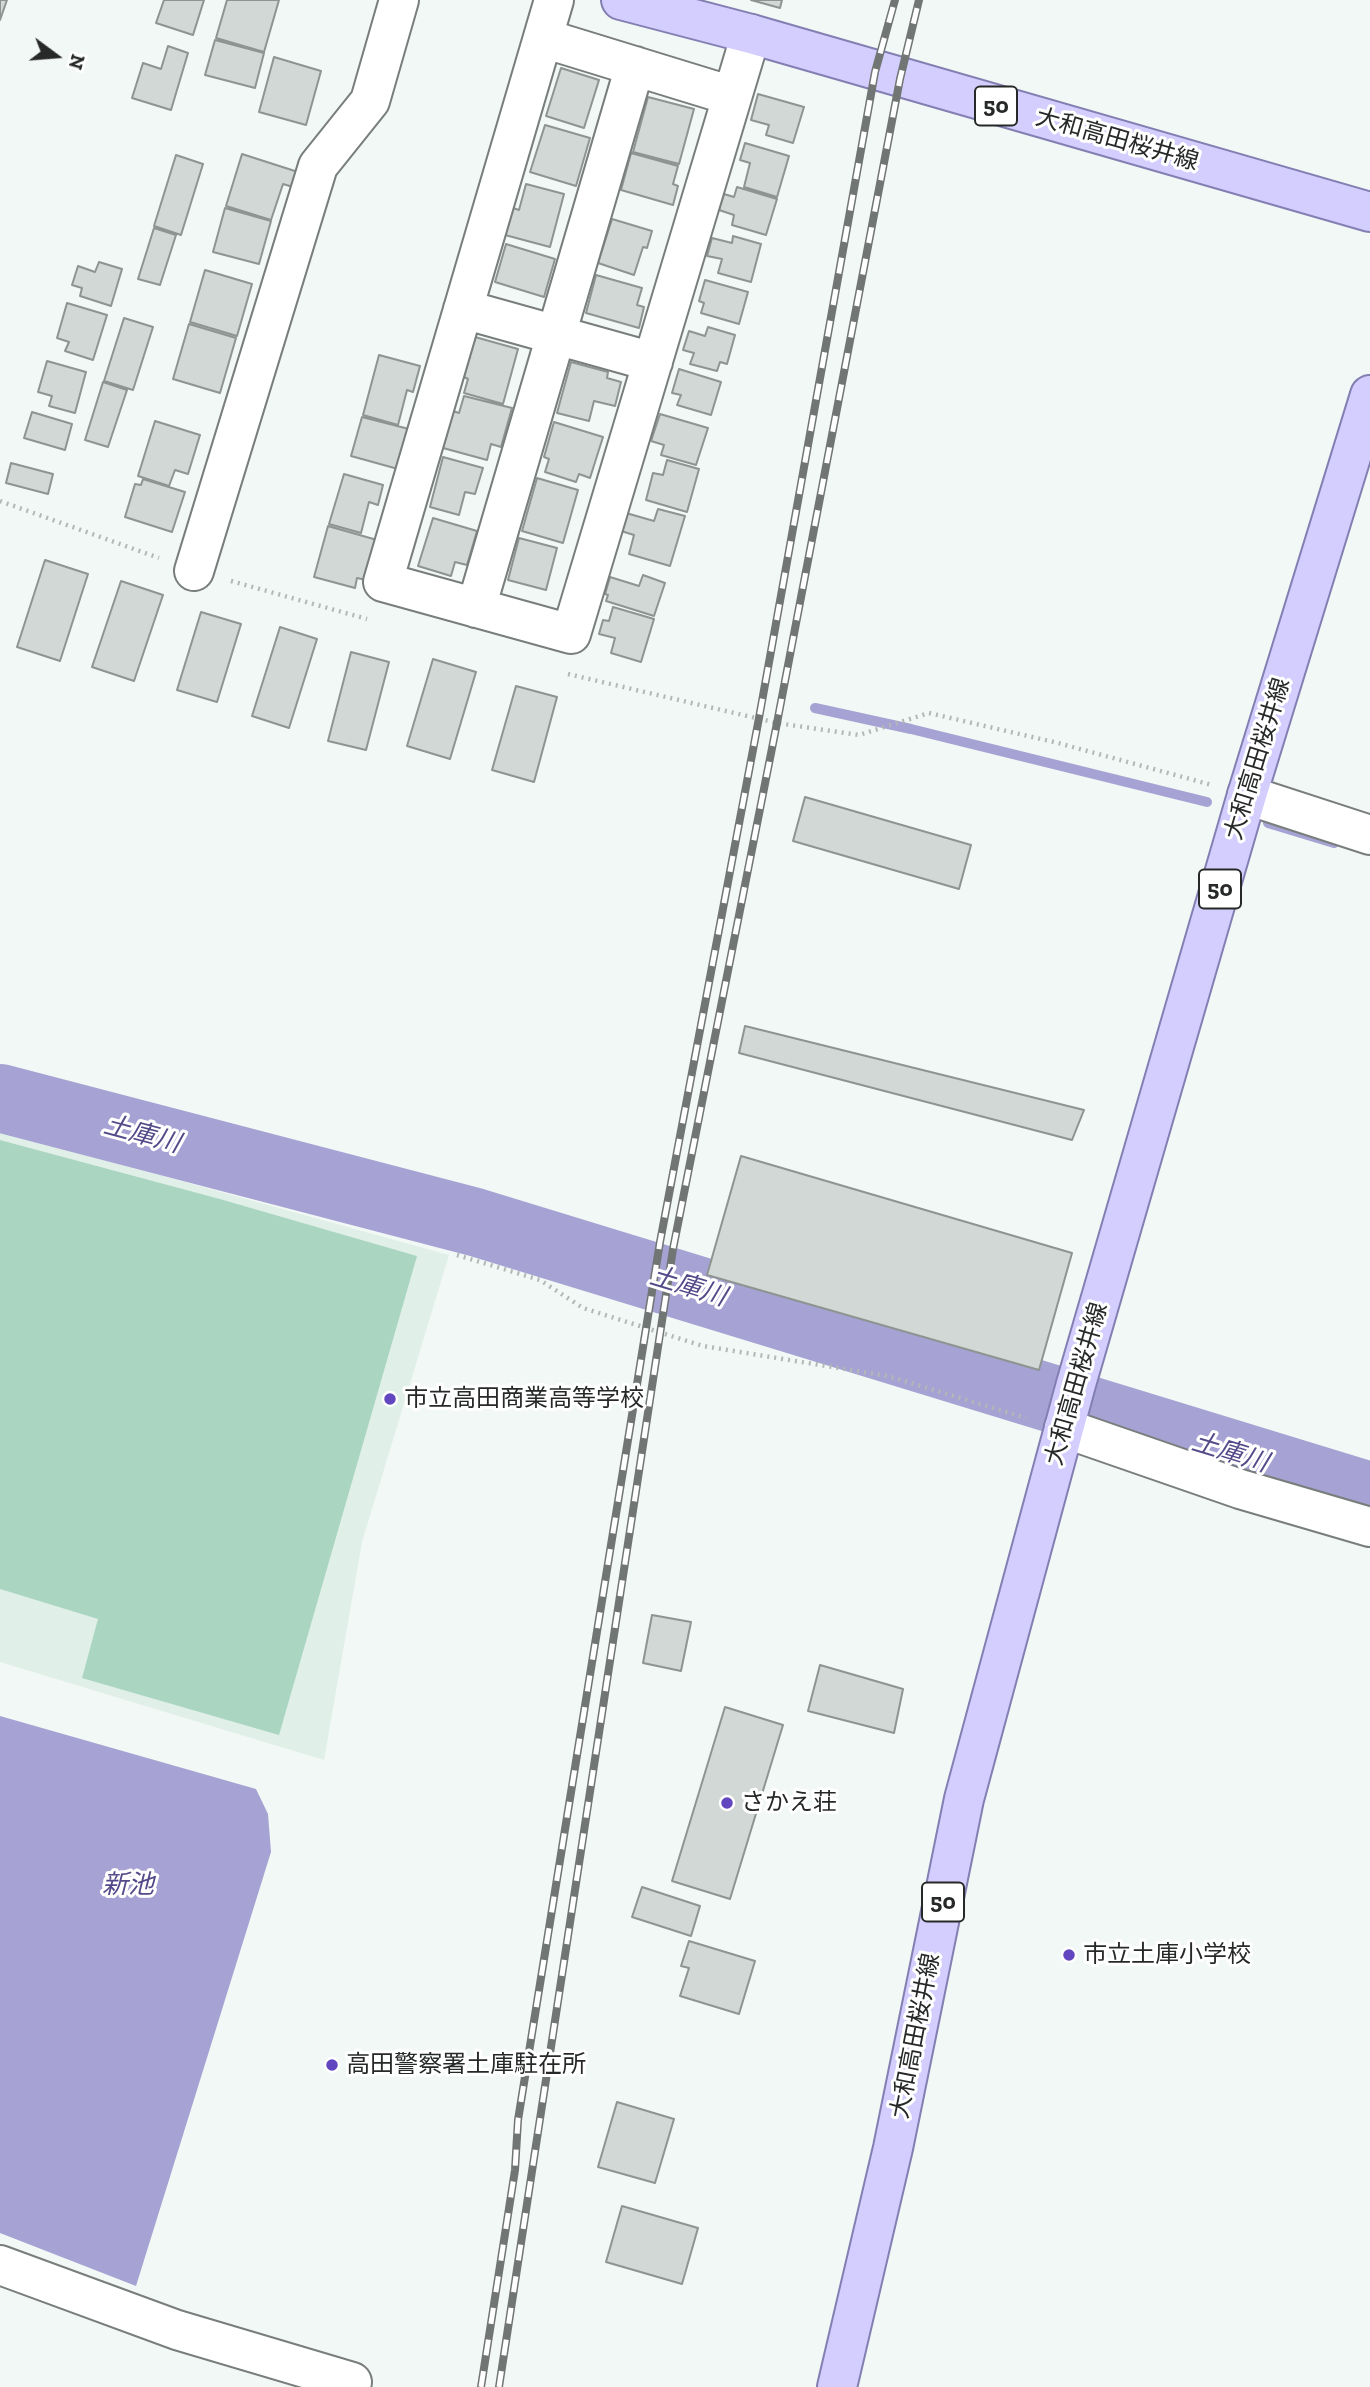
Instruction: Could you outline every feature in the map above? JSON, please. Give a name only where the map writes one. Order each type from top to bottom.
[{"type":"main road","name":"大和高田桜井線","points":[[621,0],[751,34],[1370,212]]},
{"type":"main road","name":"大和高田桜井線","points":[[837,2387],[893,2148],[964,1799],[1076,1384],[1247,794],[1370,395]]},
{"type":"street","points":[[194,571],[318,166],[370,102],[399,0]]},
{"type":"street","points":[[554,0],[383,582],[571,635],[751,34]]},
{"type":"street","points":[[543,38],[732,96]]},
{"type":"street","points":[[476,608],[635,66]]},
{"type":"street","points":[[463,309],[653,362]]},
{"type":"street","points":[[1247,794],[1370,835]]},
{"type":"street","points":[[1065,1425],[1240,1489],[1370,1527]]},
{"type":"street","points":[[0,2264],[177,2330],[352,2382]]},
{"type":"path","points":[[0,500],[194,571],[377,621]]},
{"type":"path","points":[[560,671],[777,723],[859,735],[929,713],[1058,743],[1247,794]]},
{"type":"path","points":[[457,1255],[540,1280],[583,1308],[703,1346],[888,1376],[1065,1425]]},
{"type":"shaded area","points":[[0,1131],[449,1255],[362,1542],[324,1760],[0,1662],[0,1589],[99,1619],[82,1678],[417,1256],[220,1199],[0,1140]]},
{"type":"green space","points":[[0,1140],[220,1199],[417,1256],[279,1735],[82,1678],[98,1619],[0,1589]]},
{"type":"water","name":"新池","points":[[0,1716],[256,1789],[268,1814],[271,1852],[136,2286],[0,2233]]},
{"type":"building","points":[[0,0],[7,0],[0,20]]},
{"type":"building","points":[[164,0],[204,0],[193,35],[156,23]]},
{"type":"building","points":[[227,0],[279,0],[264,52],[216,38]]},
{"type":"building","points":[[751,0],[782,0],[780,8]]},
{"type":"building","points":[[215,40],[264,53],[255,88],[205,75]]},
{"type":"building","points":[[168,46],[188,53],[171,110],[132,98],[143,63],[161,69]]},
{"type":"building","points":[[274,57],[321,71],[306,125],[259,112]]},
{"type":"building","points":[[561,68],[599,80],[584,128],[546,116]]},
{"type":"building","points":[[758,94],[804,107],[793,143],[766,135],[769,125],[751,120]]},
{"type":"building","points":[[648,97],[694,109],[679,164],[633,152]]},
{"type":"building","points":[[545,125],[590,138],[576,186],[530,172]]},
{"type":"building","points":[[745,143],[789,156],[777,197],[744,187],[750,163],[740,160]]},
{"type":"building","points":[[631,153],[678,166],[673,184],[678,186],[673,205],[621,190]]},
{"type":"building","points":[[242,154],[298,172],[293,187],[283,184],[271,220],[226,206]]},
{"type":"building","points":[[176,155],[203,164],[181,235],[154,226]]},
{"type":"building","points":[[526,184],[564,194],[550,247],[505,235],[513,208],[519,210]]},
{"type":"building","points":[[737,187],[777,199],[766,235],[732,225],[734,215],[719,210],[724,194],[734,197]]},
{"type":"building","points":[[225,208],[271,221],[259,264],[213,252]]},
{"type":"building","points":[[612,219],[652,231],[647,248],[643,247],[634,275],[598,263]]},
{"type":"building","points":[[154,228],[176,235],[160,285],[138,279]]},
{"type":"building","points":[[733,236],[761,244],[751,282],[718,273],[722,259],[707,256],[712,238],[732,243]]},
{"type":"building","points":[[506,244],[555,259],[544,297],[495,282]]},
{"type":"building","points":[[99,262],[122,269],[111,306],[80,296],[82,288],[72,285],[78,266],[95,272]]},
{"type":"building","points":[[205,270],[252,284],[237,336],[190,322]]},
{"type":"building","points":[[596,275],[642,288],[637,305],[644,307],[639,328],[586,313]]},
{"type":"building","points":[[705,280],[748,292],[739,324],[701,313],[704,303],[699,301]]},
{"type":"building","points":[[67,303],[107,315],[93,360],[65,351],[69,342],[57,338]]},
{"type":"building","points":[[124,318],[153,327],[133,390],[104,381]]},
{"type":"building","points":[[189,324],[236,338],[220,393],[173,379]]},
{"type":"building","points":[[708,327],[735,335],[727,364],[720,362],[717,371],[690,364],[694,353],[683,350],[689,331],[705,336]]},
{"type":"building","points":[[475,337],[518,349],[503,404],[464,393],[468,379],[464,377]]},
{"type":"building","points":[[379,355],[420,366],[413,392],[407,390],[398,425],[363,415]]},
{"type":"building","points":[[47,361],[86,372],[75,413],[49,406],[52,396],[38,392]]},
{"type":"building","points":[[571,362],[608,372],[607,378],[621,382],[615,406],[594,401],[589,421],[557,413]]},
{"type":"building","points":[[679,369],[721,382],[711,415],[677,405],[681,395],[672,393]]},
{"type":"building","points":[[103,382],[127,390],[108,447],[85,440]]},
{"type":"building","points":[[464,396],[512,408],[501,447],[491,444],[487,460],[443,448],[453,411],[459,413]]},
{"type":"building","points":[[32,412],[72,424],[65,450],[24,438]]},
{"type":"building","points":[[660,414],[708,428],[696,465],[661,455],[664,445],[651,441]]},
{"type":"building","points":[[362,417],[409,429],[398,469],[351,456]]},
{"type":"building","points":[[155,421],[200,435],[188,474],[175,470],[169,486],[138,476]]},
{"type":"building","points":[[554,422],[603,437],[590,478],[579,474],[576,482],[545,472],[549,459],[544,457]]},
{"type":"building","points":[[443,457],[483,468],[475,494],[465,492],[459,515],[430,507]]},
{"type":"building","points":[[667,460],[699,469],[687,512],[646,500],[653,473],[663,475]]},
{"type":"building","points":[[11,463],[53,474],[48,494],[6,483]]},
{"type":"building","points":[[344,474],[383,485],[378,505],[369,502],[361,533],[329,524]]},
{"type":"building","points":[[537,478],[578,490],[563,543],[522,531]]},
{"type":"building","points":[[143,479],[185,492],[172,532],[125,517],[135,484],[141,485]]},
{"type":"building","points":[[658,509],[685,516],[670,566],[629,554],[634,535],[621,531],[626,513],[654,521]]},
{"type":"building","points":[[433,518],[477,531],[467,565],[455,562],[451,576],[418,566]]},
{"type":"building","points":[[328,526],[377,540],[366,580],[357,578],[355,588],[314,577]]},
{"type":"building","points":[[519,538],[557,548],[546,590],[508,580]]},
{"type":"building","points":[[45,560],[88,574],[60,661],[17,647]]},
{"type":"building","points":[[643,575],[665,583],[654,616],[606,601],[608,595],[605,594],[610,577],[639,586]]},
{"type":"building","points":[[121,581],[163,595],[134,681],[92,667]]},
{"type":"building","points":[[613,607],[654,619],[641,662],[611,653],[615,638],[599,634],[603,620],[609,621]]},
{"type":"building","points":[[201,612],[241,624],[217,702],[177,690]]},
{"type":"building","points":[[280,627],[317,639],[289,728],[252,716]]},
{"type":"building","points":[[351,652],[389,662],[366,750],[328,741]]},
{"type":"building","points":[[433,659],[476,672],[450,759],[407,746]]},
{"type":"building","points":[[516,686],[557,697],[534,782],[492,770]]},
{"type":"building","points":[[805,797],[971,845],[959,889],[793,841]]},
{"type":"building","points":[[745,1026],[1084,1110],[1072,1140],[739,1053]]},
{"type":"building","points":[[741,1156],[1072,1253],[1039,1370],[707,1275]]},
{"type":"building","points":[[652,1615],[691,1622],[681,1671],[643,1663]]},
{"type":"building","points":[[820,1665],[903,1689],[894,1733],[808,1711]]},
{"type":"building","name":"さかえ荘","points":[[725,1707],[783,1725],[730,1899],[672,1881]]},
{"type":"building","points":[[642,1887],[700,1906],[691,1936],[632,1917]]},
{"type":"building","points":[[689,1941],[755,1961],[739,2014],[680,1996],[689,1968],[681,1966]]},
{"type":"building","points":[[617,2102],[674,2119],[655,2183],[598,2167]]},
{"type":"building","points":[[622,2206],[698,2228],[682,2284],[606,2262]]},
{"type":"waterway","points":[[815,708],[1207,802]]},
{"type":"waterway","points":[[1268,823],[1334,843]]},
{"type":"waterway","name":"土庫川","points":[[0,1098],[475,1222],[1370,1496]]},
{"type":"railway","points":[[481,2387],[515,2170],[518,2120],[660,1242],[759,718],[875,72],[895,0]]},
{"type":"railway","points":[[499,2387],[673,1249],[900,79],[919,0]]},
{"type":"place","name":"市立高田商業高等学校","points":[[390,1399]]},
{"type":"place","name":"さかえ荘","points":[[727,1803]]},
{"type":"place","name":"市立土庫小学校","points":[[1069,1955]]},
{"type":"place","name":"高田警察署土庫駐在所","points":[[332,2065]]}]
